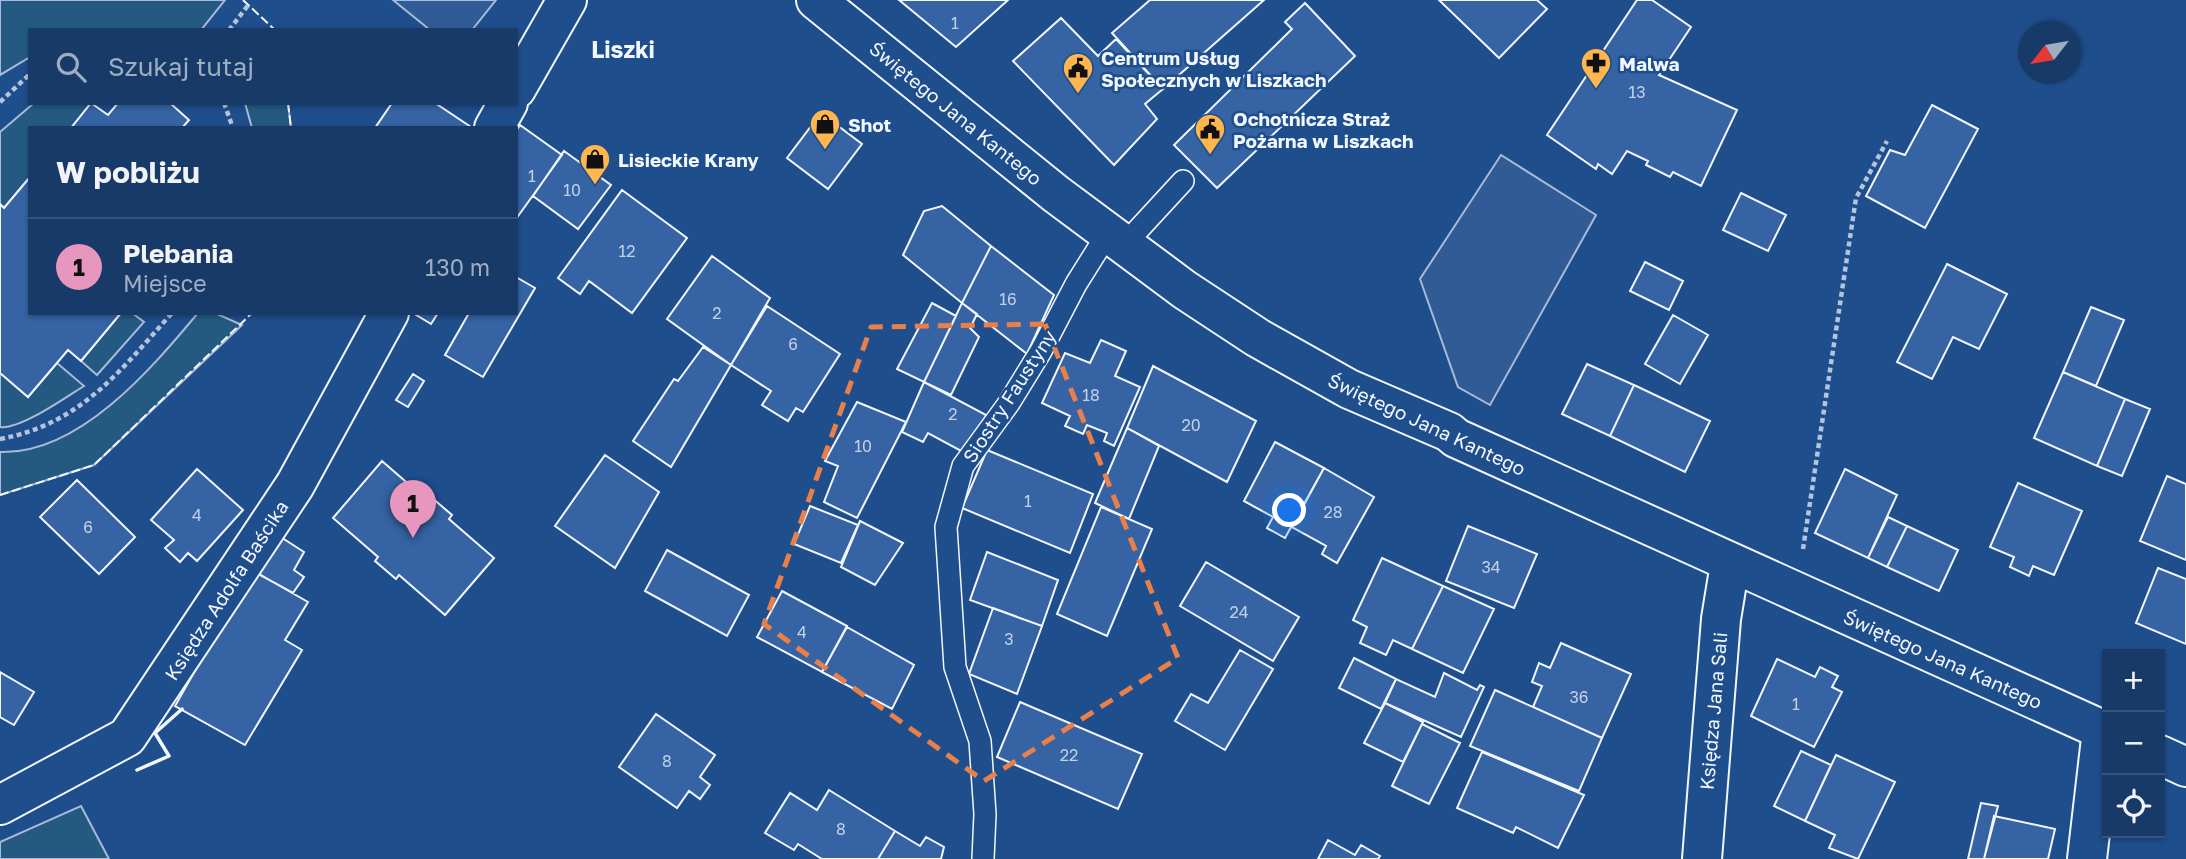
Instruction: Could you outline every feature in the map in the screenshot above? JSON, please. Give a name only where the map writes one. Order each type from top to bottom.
[{"type":"main road","points":[[518,85],[566,0]]},
{"type":"main road","name":"Świętego Jana Kantego","points":[[816,0],[939,101],[1116,239],[1243,329],[1349,389],[1449,432],[1456,439],[2102,730]]},
{"type":"main road","points":[[495,126],[507,105]]},
{"type":"main road","name":"Księdza Adolfa Baścika","points":[[0,805],[127,737],[295,485],[388,315]]},
{"type":"main road","name":"Księdza Jana Sali","points":[[1702,859],[1721,619],[1730,564]]},
{"type":"main road","points":[[2087,859],[2102,752]]},
{"type":"main road","points":[[2165,757],[2186,767]]},
{"type":"lane","name":"Siostry Faustyny","points":[[983,859],[985,814],[981,741],[955,667],[946,527],[963,466],[1116,239],[1183,181]]},
{"type":"path","points":[[231,28],[249,5]]},
{"type":"path","points":[[0,102],[28,76]]},
{"type":"path","points":[[225,105],[232,126]]},
{"type":"path","points":[[1801,560],[1856,198],[1888,141]]},
{"type":"path","points":[[0,439],[57,421],[100,393],[170,315]]},
{"type":"highlighted area","points":[[1045,324],[1178,658],[984,781],[764,624],[871,327]]},
{"type":"shaded area","points":[[0,0],[225,0],[203,28],[28,28],[28,58],[0,75]]},
{"type":"shaded area","points":[[393,0],[496,0],[474,28],[428,28]]},
{"type":"shaded area","points":[[32,105],[89,105],[73,126],[28,126],[28,179],[4,208],[0,204],[0,132]]},
{"type":"shaded area","points":[[246,105],[288,105],[291,126],[251,126]]},
{"type":"shaded area","points":[[1501,155],[1596,215],[1490,405],[1458,387],[1420,279]]},
{"type":"shaded area","points":[[119,315],[135,315],[144,322],[97,375],[81,361]]},
{"type":"shaded area","points":[[196,315],[220,315],[242,325],[94,465],[0,495],[0,452],[29,449],[58,439],[85,424],[136,382]]},
{"type":"shaded area","points":[[57,363],[84,386],[31,418],[9,427],[0,427],[0,373],[28,397]]},
{"type":"shaded area","points":[[81,806],[109,859],[0,859],[0,842]]},
{"type":"building","points":[[899,0],[1008,0],[956,47]]},
{"type":"building","points":[[1150,0],[1264,0],[1163,89],[1112,33]]},
{"type":"building","points":[[1439,0],[1537,0],[1547,9],[1499,58]]},
{"type":"building","points":[[1637,0],[1652,0],[1691,27],[1659,75],[1737,110],[1701,186],[1673,172],[1670,177],[1646,165],[1648,161],[1627,151],[1612,174],[1598,164],[1596,169],[1547,135]]},
{"type":"building","points":[[1305,3],[1355,56],[1217,188],[1174,145],[1292,29],[1285,22]]},
{"type":"building","points":[[1061,18],[1098,56],[1116,39],[1163,89],[1145,104],[1157,119],[1114,165],[1013,61]]},
{"type":"building","points":[[89,105],[108,115],[116,105],[172,105],[189,120],[184,126],[73,126]]},
{"type":"building","points":[[391,105],[438,105],[470,126],[376,126]]},
{"type":"building","points":[[1932,105],[1978,129],[1925,228],[1866,196],[1890,150],[1905,155]]},
{"type":"building","name":"Shot","points":[[821,113],[862,144],[828,189],[787,158]]},
{"type":"building","points":[[520,125],[562,155],[518,216]]},
{"type":"building","points":[[564,151],[611,185],[578,229],[533,196]]},
{"type":"building","points":[[28,179],[28,315],[119,315],[81,361],[68,350],[28,397],[0,373],[0,204],[4,208]]},
{"type":"building","points":[[622,190],[687,238],[632,313],[589,281],[580,294],[558,278]]},
{"type":"building","points":[[1741,193],[1786,215],[1768,251],[1723,230]]},
{"type":"building","points":[[942,206],[991,246],[962,303],[903,255],[924,211]]},
{"type":"building","points":[[991,246],[1054,295],[1027,354],[962,303]]},
{"type":"building","points":[[712,256],[770,298],[731,365],[667,319]]},
{"type":"building","points":[[1645,262],[1683,281],[1669,310],[1630,291]]},
{"type":"building","points":[[1947,264],[2007,294],[1979,349],[1953,337],[1932,379],[1897,362]]},
{"type":"building","points":[[518,278],[535,288],[483,377],[445,355],[468,315],[518,315]]},
{"type":"building","points":[[932,303],[956,316],[924,382],[897,369]]},
{"type":"building","points":[[962,303],[977,314],[970,328],[979,337],[951,395],[924,382]]},
{"type":"building","points":[[767,306],[840,354],[803,412],[796,408],[788,421],[762,405],[771,391],[731,365]]},
{"type":"building","points":[[2091,307],[2124,320],[2096,386],[2063,372]]},
{"type":"building","points":[[416,315],[437,315],[431,324]]},
{"type":"building","points":[[1673,315],[1708,335],[1680,384],[1645,364]]},
{"type":"building","points":[[1101,340],[1126,351],[1115,376],[1140,387],[1114,446],[1104,441],[1107,433],[1087,425],[1083,434],[1065,426],[1070,416],[1042,403],[1065,353],[1090,363]]},
{"type":"building","points":[[703,347],[731,365],[671,467],[633,441],[674,379],[678,381]]},
{"type":"building","points":[[1587,364],[1634,385],[1610,436],[1562,414]]},
{"type":"building","points":[[1153,366],[1256,421],[1227,482],[1127,428]]},
{"type":"building","points":[[2063,372],[2125,399],[2097,466],[2034,438]]},
{"type":"building","points":[[413,374],[424,381],[408,407],[396,400]]},
{"type":"building","points":[[924,382],[988,416],[963,452],[928,433],[923,442],[902,432]]},
{"type":"building","points":[[1634,385],[1710,421],[1685,472],[1610,436]]},
{"type":"building","points":[[2125,399],[2150,409],[2122,476],[2097,466]]},
{"type":"building","points":[[857,402],[906,422],[857,518],[824,502],[838,466],[825,461]]},
{"type":"building","points":[[1127,428],[1159,446],[1129,519],[1095,503]]},
{"type":"building","points":[[1275,442],[1324,468],[1285,538],[1267,528],[1273,517],[1244,501]]},
{"type":"building","points":[[987,450],[1093,494],[1070,553],[962,508]]},
{"type":"building","points":[[605,455],[659,492],[615,568],[555,526]]},
{"type":"building","points":[[382,461],[428,501],[431,497],[452,515],[449,519],[494,558],[445,615],[399,575],[396,579],[375,561],[378,557],[333,518]]},
{"type":"building","points":[[1324,468],[1374,497],[1337,563],[1322,554],[1326,546],[1292,527]]},
{"type":"building","points":[[197,469],[243,510],[197,561],[188,553],[180,562],[165,548],[174,540],[151,520]]},
{"type":"building","points":[[1845,469],[1897,495],[1868,558],[1815,533]]},
{"type":"building","points":[[2167,476],[2186,484],[2186,560],[2140,541]]},
{"type":"building","points":[[77,480],[135,537],[99,574],[40,517]]},
{"type":"building","points":[[2018,483],[2082,511],[2054,575],[2033,566],[2029,576],[2010,567],[2014,557],[1990,547]]},
{"type":"building","points":[[810,506],[858,525],[841,563],[794,544]]},
{"type":"building","points":[[1101,507],[1152,529],[1107,636],[1057,614]]},
{"type":"building","points":[[1888,517],[1907,526],[1887,567],[1868,558]]},
{"type":"building","points":[[860,521],[903,543],[875,585],[841,567]]},
{"type":"building","points":[[1468,526],[1537,554],[1514,608],[1446,581]]},
{"type":"building","points":[[1907,526],[1958,550],[1939,591],[1887,567]]},
{"type":"building","points":[[276,534],[304,552],[294,570],[304,577],[293,593],[253,571]]},
{"type":"building","points":[[667,550],[749,595],[727,636],[645,591]]},
{"type":"building","points":[[987,552],[1058,580],[1042,626],[970,600]]},
{"type":"building","points":[[1382,558],[1443,586],[1412,649],[1393,640],[1386,655],[1360,643],[1367,627],[1353,620]]},
{"type":"building","points":[[1206,562],[1299,617],[1273,661],[1180,606]]},
{"type":"building","points":[[2158,568],[2186,579],[2186,644],[2136,623]]},
{"type":"building","points":[[252,570],[308,602],[285,640],[302,650],[245,745],[175,706]]},
{"type":"building","points":[[1443,586],[1494,609],[1463,673],[1412,649]]},
{"type":"building","points":[[782,591],[847,626],[822,672],[757,637]]},
{"type":"building","points":[[993,608],[1042,626],[1017,694],[969,674]]},
{"type":"building","points":[[847,627],[914,665],[892,709],[822,672]]},
{"type":"building","points":[[1561,643],[1631,674],[1602,738],[1533,707],[1542,686],[1532,682],[1539,663],[1550,668]]},
{"type":"building","points":[[1240,650],[1273,669],[1225,750],[1175,721],[1191,694],[1208,703]]},
{"type":"building","points":[[1354,658],[1396,679],[1381,709],[1339,688]]},
{"type":"building","points":[[1777,659],[1815,677],[1820,667],[1838,676],[1832,687],[1842,692],[1814,747],[1751,716]]},
{"type":"building","points":[[0,672],[34,692],[14,725],[0,717]]},
{"type":"building","points":[[1444,673],[1477,690],[1480,685],[1484,687],[1461,737],[1385,703],[1396,679],[1435,697]]},
{"type":"building","points":[[1495,690],[1602,738],[1579,791],[1470,746]]},
{"type":"building","points":[[1020,702],[1142,754],[1118,809],[997,757]]},
{"type":"building","points":[[1385,703],[1423,722],[1403,762],[1364,743]]},
{"type":"building","points":[[656,714],[715,755],[700,777],[710,785],[700,799],[689,791],[677,808],[619,767]]},
{"type":"building","points":[[1422,724],[1460,743],[1429,804],[1392,786]]},
{"type":"building","points":[[1801,751],[1831,765],[1805,821],[1774,806]]},
{"type":"building","points":[[1482,752],[1584,795],[1558,848],[1516,827],[1513,833],[1457,808]]},
{"type":"building","points":[[1836,755],[1895,782],[1858,859],[1829,848],[1835,835],[1805,821]]},
{"type":"building","points":[[829,790],[895,831],[878,859],[822,859],[798,844],[794,850],[765,833],[790,793],[817,810]]},
{"type":"building","points":[[1981,803],[1998,806],[1984,859],[1968,859]]},
{"type":"building","points":[[1994,816],[2055,829],[2048,859],[1984,859]]},
{"type":"building","points":[[895,831],[920,846],[926,837],[944,847],[941,859],[878,859]]},
{"type":"building","points":[[1328,840],[1355,855],[1361,845],[1380,856],[1378,859],[1318,859]]},
{"type":"fence","points":[[243,0],[273,28]]},
{"type":"fence","points":[[288,105],[291,126]]},
{"type":"fence","points":[[0,495],[94,465],[250,315]]},
{"type":"wall","points":[[137,770],[169,756],[155,733],[182,709]]},
{"type":"place","name":"Malwa","points":[[1596,90]]},
{"type":"place","name":"Centrum Usług Społecznych w Liszkach","points":[[1078,95]]},
{"type":"place","name":"Shot","points":[[825,151]]},
{"type":"place","name":"Ochotnicza Straż Pożarna w Liszkach","points":[[1210,156]]},
{"type":"place","name":"Lisieckie Krany","points":[[595,186]]},
{"type":"place","name":"Plebania","points":[[413,538]]},
{"type":"district","name":"Liszki","points":[[623,49]]}]
